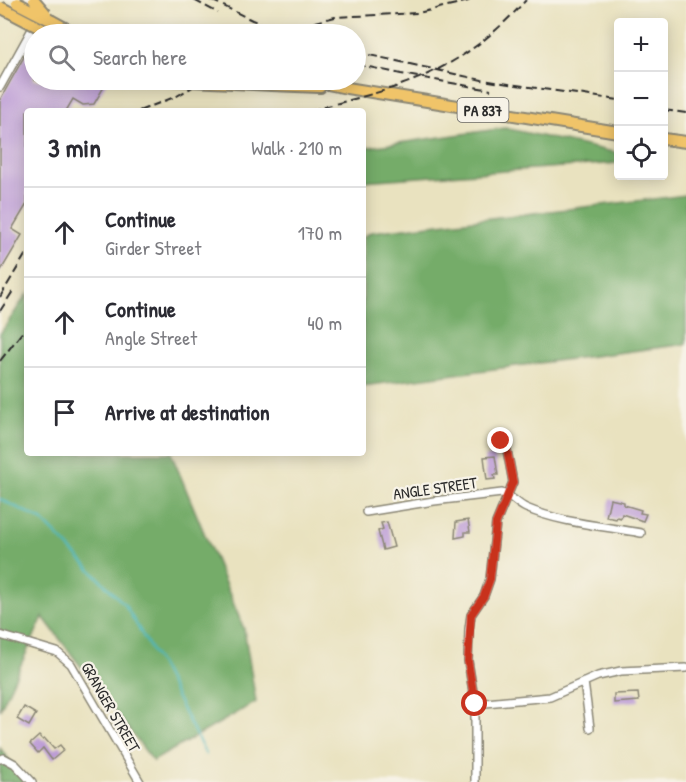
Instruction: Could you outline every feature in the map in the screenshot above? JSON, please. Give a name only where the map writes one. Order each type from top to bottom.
[{"type":"main road","points":[[34,0],[52,21]]},
{"type":"main road","points":[[15,1],[58,24]]},
{"type":"main road","points":[[0,7],[33,24]]},
{"type":"main road","name":"PA 837","points":[[359,90],[614,131]]},
{"type":"main road","points":[[668,140],[686,142]]},
{"type":"street","points":[[36,22],[46,0]]},
{"type":"street","points":[[0,2],[40,24]]},
{"type":"street","points":[[0,87],[24,44]]},
{"type":"street","points":[[475,782],[475,704],[468,661],[471,615],[484,596],[490,579],[494,532],[513,482],[507,450],[501,441]]},
{"type":"street","name":"ANGLE STREET","points":[[366,512],[434,501],[502,493],[508,495]]},
{"type":"street","points":[[508,495],[526,508],[553,516],[641,533]]},
{"type":"street","name":"GRANGER STREET","points":[[0,635],[57,652],[71,664],[140,782]]},
{"type":"street","points":[[475,704],[550,697],[584,682],[621,671],[686,668]]},
{"type":"street","points":[[584,682],[590,728]]},
{"type":"street","points":[[2,759],[15,764],[32,782]]},
{"type":"green space","points":[[505,128],[614,152],[614,163],[366,181],[366,148]]},
{"type":"green space","points":[[686,195],[686,344],[366,386],[366,235],[371,232]]},
{"type":"green space","points":[[24,298],[24,456],[172,456],[244,629],[256,702],[153,761],[43,617],[0,710],[0,334]]},
{"type":"green space","points":[[0,748],[26,782],[0,782]]},
{"type":"building","points":[[24,57],[24,90],[102,90],[94,104],[83,105],[73,99],[68,108],[24,108],[24,209],[12,229],[22,235],[0,272],[0,100]]},
{"type":"building","points":[[495,456],[498,475],[494,475],[495,479],[487,480],[484,457]]},
{"type":"building","points":[[610,499],[624,502],[624,505],[641,510],[640,513],[646,514],[643,521],[622,514],[621,518],[616,519],[606,517]]},
{"type":"building","points":[[468,520],[470,532],[465,532],[465,536],[455,538],[456,522]]},
{"type":"building","points":[[387,522],[394,547],[383,550],[378,531],[383,529],[381,523]]},
{"type":"building","points":[[638,693],[639,701],[614,703],[614,694]]},
{"type":"building","points":[[24,707],[36,714],[29,726],[17,719]]},
{"type":"building","points":[[39,736],[54,749],[60,745],[64,750],[52,760],[43,748],[38,753],[30,744]]},
{"type":"waterway","points":[[0,499],[42,520],[125,605],[160,665],[206,755]]},
{"type":"railway","points":[[194,0],[218,13]]},
{"type":"railway","points":[[211,0],[263,24]]},
{"type":"railway","points":[[309,24],[335,17],[418,13],[473,0]]},
{"type":"railway","points":[[321,108],[403,84],[446,65],[483,41],[526,0]]},
{"type":"railway","points":[[366,54],[482,80],[614,99]]},
{"type":"railway","points":[[366,66],[491,90]]},
{"type":"railway","points":[[147,108],[188,90]]},
{"type":"railway","points":[[668,111],[686,113]]},
{"type":"railway","points":[[0,297],[24,257]]},
{"type":"railway","points":[[0,311],[13,291]]},
{"type":"railway","points":[[0,361],[24,330]]},
{"type":"route","points":[[475,704],[468,661],[471,615],[484,596],[490,579],[496,523],[513,482],[507,450],[501,441]]}]
